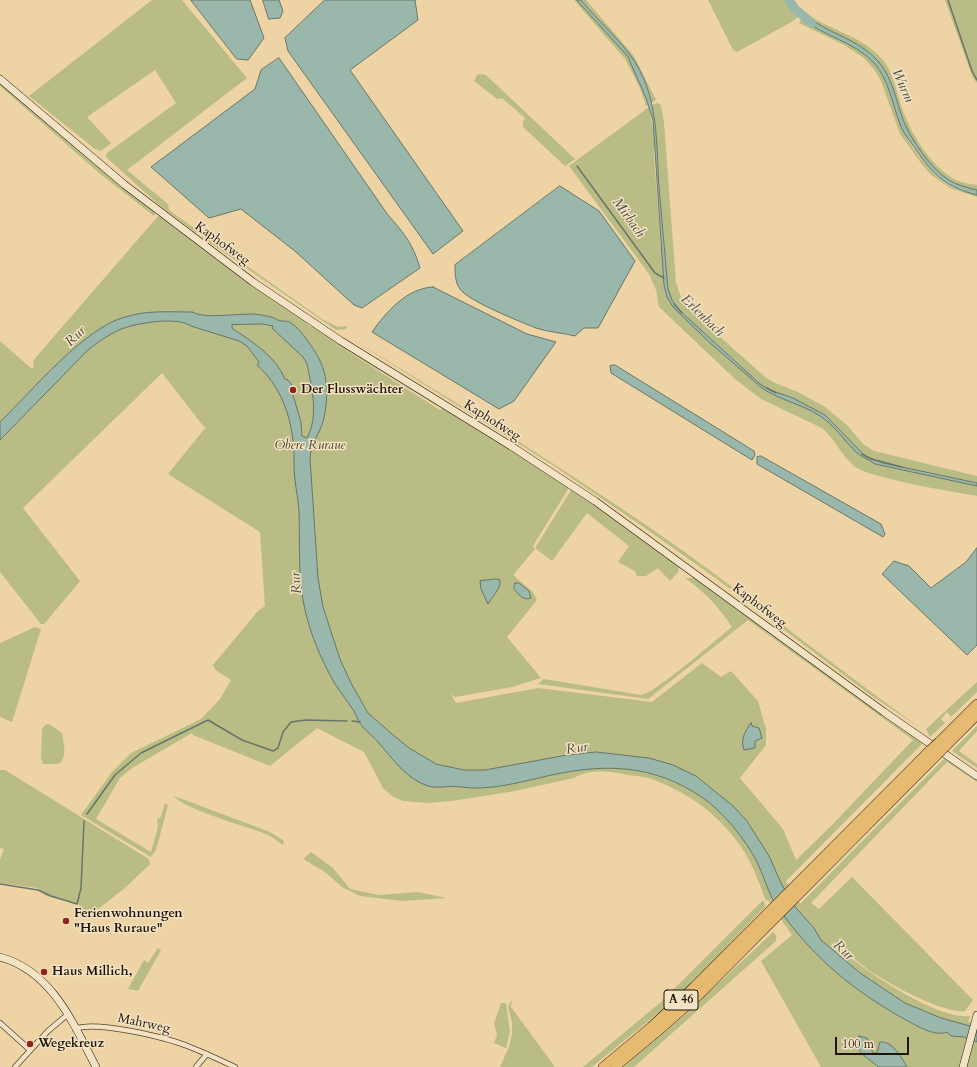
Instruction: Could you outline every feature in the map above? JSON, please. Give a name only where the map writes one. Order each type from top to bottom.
[{"type":"highway","name":"A 46","points":[[942,745],[977,704]]},
{"type":"highway","name":"A 46","points":[[615,1067],[683,1009],[942,745],[977,715]]},
{"type":"highway","name":"A 46","points":[[603,1067],[651,1027],[758,931]]},
{"type":"main road","name":"Kaphofweg","points":[[0,79],[125,185],[247,278],[341,341],[511,446],[595,501],[884,712],[977,776]]},
{"type":"main road","points":[[0,957],[14,961],[36,974],[47,985],[67,1015],[96,1067]]},
{"type":"main road","points":[[963,1067],[976,1016]]},
{"type":"street","points":[[15,1067],[48,1031],[67,1015]]},
{"type":"street","points":[[0,1023],[30,1050]]},
{"type":"street","name":"Mahrweg","points":[[75,1029],[82,1026],[90,1026],[124,1030],[169,1040],[207,1054],[235,1067]]},
{"type":"street","points":[[196,1067],[207,1054]]},
{"type":"green space","points":[[152,0],[182,0],[247,78],[127,170],[168,204],[169,210],[198,231],[196,233],[158,204],[106,157],[107,153],[176,103],[155,70],[87,117],[111,143],[101,151],[95,149],[29,96]]},
{"type":"green space","points":[[574,0],[577,0],[628,57],[633,65],[648,105],[646,106],[640,88],[625,59]]},
{"type":"green space","points":[[581,0],[586,0],[634,56],[656,100],[651,103],[636,64]]},
{"type":"green space","points":[[708,0],[786,0],[799,15],[795,20],[737,52],[733,50]]},
{"type":"green space","points":[[945,0],[977,0],[977,83],[973,78]]},
{"type":"green space","points":[[805,13],[866,45],[883,60],[891,75],[908,124],[921,146],[937,166],[946,174],[956,180],[977,185],[977,190],[953,183],[939,173],[926,159],[914,142],[905,125],[890,80],[878,61],[870,53],[852,41],[822,27],[804,14]]},
{"type":"green space","points":[[802,18],[819,30],[857,49],[874,63],[887,84],[903,131],[919,157],[933,173],[946,184],[977,195],[977,197],[950,188],[930,174],[900,134],[881,81],[875,71],[864,58],[844,45],[799,23]]},
{"type":"green space","points":[[478,74],[486,75],[575,159],[565,166],[523,127],[525,118],[502,98],[497,99],[474,81]]},
{"type":"green space","points":[[0,82],[155,211],[154,216],[99,173],[0,86]]},
{"type":"green space","points":[[657,103],[661,105],[664,123],[676,283],[682,300],[688,308],[765,377],[773,382],[800,393],[825,407],[848,426],[863,444],[874,451],[977,476],[977,483],[883,463],[865,456],[825,415],[793,398],[770,390],[760,384],[678,309],[672,300],[668,289],[656,128],[652,105]]},
{"type":"green space","points":[[649,107],[654,134],[654,157],[663,271],[670,303],[768,392],[800,405],[820,416],[832,425],[859,454],[875,464],[977,486],[977,496],[893,480],[862,471],[854,466],[822,428],[761,399],[735,379],[659,307],[656,290],[649,274],[569,166]]},
{"type":"green space","name":"Obere Ruraue","points":[[159,215],[270,298],[305,320],[310,327],[312,326],[439,404],[439,407],[331,341],[440,410],[443,407],[570,486],[533,546],[535,549],[513,575],[533,592],[537,600],[507,637],[541,678],[512,687],[455,697],[451,694],[456,703],[538,688],[652,702],[702,663],[721,677],[731,671],[758,701],[766,729],[766,745],[740,778],[783,829],[796,860],[830,827],[913,740],[748,620],[648,699],[538,684],[544,679],[641,695],[648,693],[686,665],[732,627],[711,600],[685,578],[699,578],[923,743],[786,881],[800,904],[945,758],[977,778],[977,782],[947,762],[811,903],[819,909],[852,877],[973,1000],[965,1011],[956,1011],[931,1003],[879,977],[832,942],[859,964],[897,990],[937,1010],[955,1015],[970,1016],[968,1022],[977,1023],[977,1067],[821,1067],[761,961],[792,935],[768,900],[766,901],[745,853],[726,828],[703,807],[677,790],[646,777],[607,772],[593,772],[574,778],[515,791],[452,801],[427,803],[403,801],[392,796],[383,788],[364,752],[317,728],[270,766],[193,735],[192,733],[132,768],[120,778],[96,819],[151,852],[158,827],[157,819],[161,817],[165,803],[168,805],[156,850],[151,857],[81,815],[112,772],[131,753],[201,719],[220,699],[231,680],[214,669],[215,667],[212,666],[258,611],[265,606],[260,532],[168,474],[206,427],[204,427],[162,373],[23,508],[80,581],[44,624],[41,624],[0,572],[0,341],[32,369],[34,366],[33,361],[37,356]]},
{"type":"green space","points":[[206,237],[322,319],[338,327],[348,326],[345,329],[336,330],[206,240]]},
{"type":"green space","points":[[347,336],[431,387],[597,492],[679,548],[919,727],[869,694],[721,582],[645,528],[551,464]]},
{"type":"green space","points":[[574,489],[677,564],[679,568],[678,572],[670,581],[658,568],[646,576],[637,576],[635,571],[618,562],[629,546],[587,513],[552,561],[535,548],[571,490]]},
{"type":"green space","points":[[35,627],[41,629],[12,722],[0,717],[0,643]]},
{"type":"green space","points":[[977,682],[977,692],[951,717],[947,712],[941,719],[945,723],[930,737],[926,729]]},
{"type":"green space","points":[[49,724],[62,733],[64,755],[61,762],[57,764],[43,764],[41,758],[42,729],[45,725]]},
{"type":"green space","points":[[977,726],[977,731],[959,751],[977,764],[977,768],[952,751]]},
{"type":"green space","points":[[0,770],[5,770],[149,859],[150,864],[125,888],[89,916],[78,904],[46,896],[37,888],[0,883],[0,860],[4,849],[0,848]]},
{"type":"green space","points":[[174,796],[270,832],[284,841],[283,845],[261,832],[189,806],[179,801]]},
{"type":"green space","points":[[311,852],[333,868],[350,889],[379,895],[418,892],[446,898],[403,901],[360,896],[342,887],[325,872],[303,859]]},
{"type":"green space","points":[[763,900],[766,906],[683,991],[592,1067],[583,1067],[662,1001]]},
{"type":"green space","points":[[773,932],[776,935],[776,941],[634,1067],[624,1067],[687,1013]]},
{"type":"green space","points":[[158,948],[161,950],[138,991],[128,989],[144,960],[148,963]]},
{"type":"green space","points":[[512,1000],[511,1007],[555,1067],[500,1067],[509,1047],[512,1034],[512,1023],[508,1006]]},
{"type":"green space","points":[[501,1003],[506,1003],[510,1032],[506,1048],[494,1043],[497,1035],[494,1023]]},
{"type":"shaded area","points":[[191,0],[250,0],[264,38],[248,60],[237,59]]},
{"type":"shaded area","points":[[263,0],[279,0],[283,11],[280,18],[269,19]]},
{"type":"shaded area","points":[[325,0],[415,0],[418,20],[350,70],[463,231],[433,254],[288,51],[285,38]]},
{"type":"shaded area","points":[[577,0],[581,0],[629,54],[643,77],[648,92],[655,122],[668,289],[672,300],[678,309],[760,384],[770,390],[793,398],[825,415],[865,456],[883,463],[977,483],[977,486],[875,464],[855,451],[830,424],[820,416],[762,388],[709,342],[673,307],[667,297],[664,285],[653,120],[646,98],[628,57]]},
{"type":"shaded area","points":[[804,14],[822,27],[852,41],[870,53],[878,61],[886,73],[895,93],[908,131],[919,149],[932,165],[946,178],[957,184],[977,190],[977,195],[966,192],[949,184],[935,174],[929,167],[903,131],[887,84],[874,63],[857,49],[810,24],[802,18]]},
{"type":"shaded area","points":[[279,58],[388,215],[407,239],[420,268],[362,308],[354,305],[296,252],[241,209],[209,218],[151,167],[255,89],[261,70]]},
{"type":"shaded area","points":[[560,186],[599,211],[635,261],[598,328],[584,328],[575,336],[536,328],[484,305],[465,294],[460,289],[455,275],[455,265]]},
{"type":"shaded area","points":[[433,287],[527,334],[556,342],[514,401],[499,409],[372,332],[391,309],[406,296],[423,288]]},
{"type":"shaded area","points":[[150,312],[192,312],[212,316],[257,314],[288,322],[302,333],[314,350],[323,368],[327,386],[326,407],[323,423],[312,447],[310,458],[318,578],[323,607],[340,659],[351,683],[368,713],[409,748],[436,764],[464,770],[485,770],[567,755],[596,752],[649,758],[673,765],[696,776],[733,806],[747,821],[769,856],[782,885],[796,908],[814,928],[821,940],[860,973],[905,1003],[941,1018],[977,1028],[977,1042],[964,1037],[951,1036],[947,1032],[932,1032],[915,1025],[866,996],[831,968],[814,952],[785,917],[772,898],[759,866],[747,845],[733,827],[711,804],[684,786],[646,772],[606,768],[565,772],[512,784],[481,788],[428,786],[420,783],[406,773],[361,725],[354,711],[335,684],[315,643],[305,611],[301,589],[299,511],[294,466],[293,438],[287,411],[275,387],[267,375],[257,365],[259,362],[247,346],[239,341],[176,321],[145,323],[126,327],[111,334],[88,350],[0,440],[0,422],[59,362],[76,347],[109,323],[125,317]],"holes":[[[262,324],[273,326],[272,328],[303,357],[307,364],[314,411],[311,429],[307,438],[302,436],[301,422],[291,388],[292,385],[285,379],[281,370],[269,356],[232,328],[232,325]]]},
{"type":"shaded area","points":[[615,365],[754,451],[755,455],[752,460],[611,373],[610,366]]},
{"type":"shaded area","points":[[761,456],[881,524],[885,534],[883,537],[757,464],[757,457]]},
{"type":"shaded area","points":[[977,548],[977,645],[967,655],[882,574],[894,561],[909,566],[931,588],[966,562]]},
{"type":"shaded area","points":[[500,580],[500,586],[488,604],[481,589],[480,581]]},
{"type":"shaded area","points":[[515,583],[519,583],[529,591],[531,598],[526,599],[519,595],[514,589]]},
{"type":"shaded area","points":[[751,723],[752,726],[759,728],[762,738],[755,741],[755,748],[744,750],[744,736]]},
{"type":"shaded area","points":[[859,1036],[867,1038],[873,1053],[877,1053],[880,1042],[889,1044],[896,1050],[907,1067],[878,1067],[859,1050],[857,1041]]},
{"type":"waterway","name":"Wurm","points":[[789,0],[795,9],[812,23]]},
{"type":"waterway","points":[[948,0],[972,71],[977,80]]},
{"type":"waterway","name":"Mirbach","points":[[577,166],[655,273],[664,278]]},
{"type":"waterway","name":"Erlenbach","points":[[674,304],[682,313]]},
{"type":"waterway","name":"Erlenbach","points":[[767,388],[776,393]]},
{"type":"waterway","name":"Erlenbach","points":[[862,454],[871,459],[902,467]]},
{"type":"waterway","points":[[87,814],[115,775],[141,753],[208,720],[242,740],[273,751],[278,748],[283,732],[291,722],[306,720],[347,721]]},
{"type":"waterway","points":[[352,721],[360,722]]},
{"type":"waterway","points":[[0,884],[38,890],[51,896],[77,904],[81,888],[84,821]]},
{"type":"place","name":"Der Flusswächter","points":[[293,390]]},
{"type":"place","name":"Ferienwohnungen \"Haus Ruraue\"","points":[[66,921]]},
{"type":"place","name":"Haus Millich,","points":[[44,972]]},
{"type":"place","name":"Wegekreuz","points":[[30,1044]]},
{"type":"water label","name":"Rur","points":[[76,337]]},
{"type":"water label","name":"Rur","points":[[297,583]]},
{"type":"water label","name":"Rur","points":[[577,749]]},
{"type":"water label","name":"Rur","points":[[843,951]]}]
